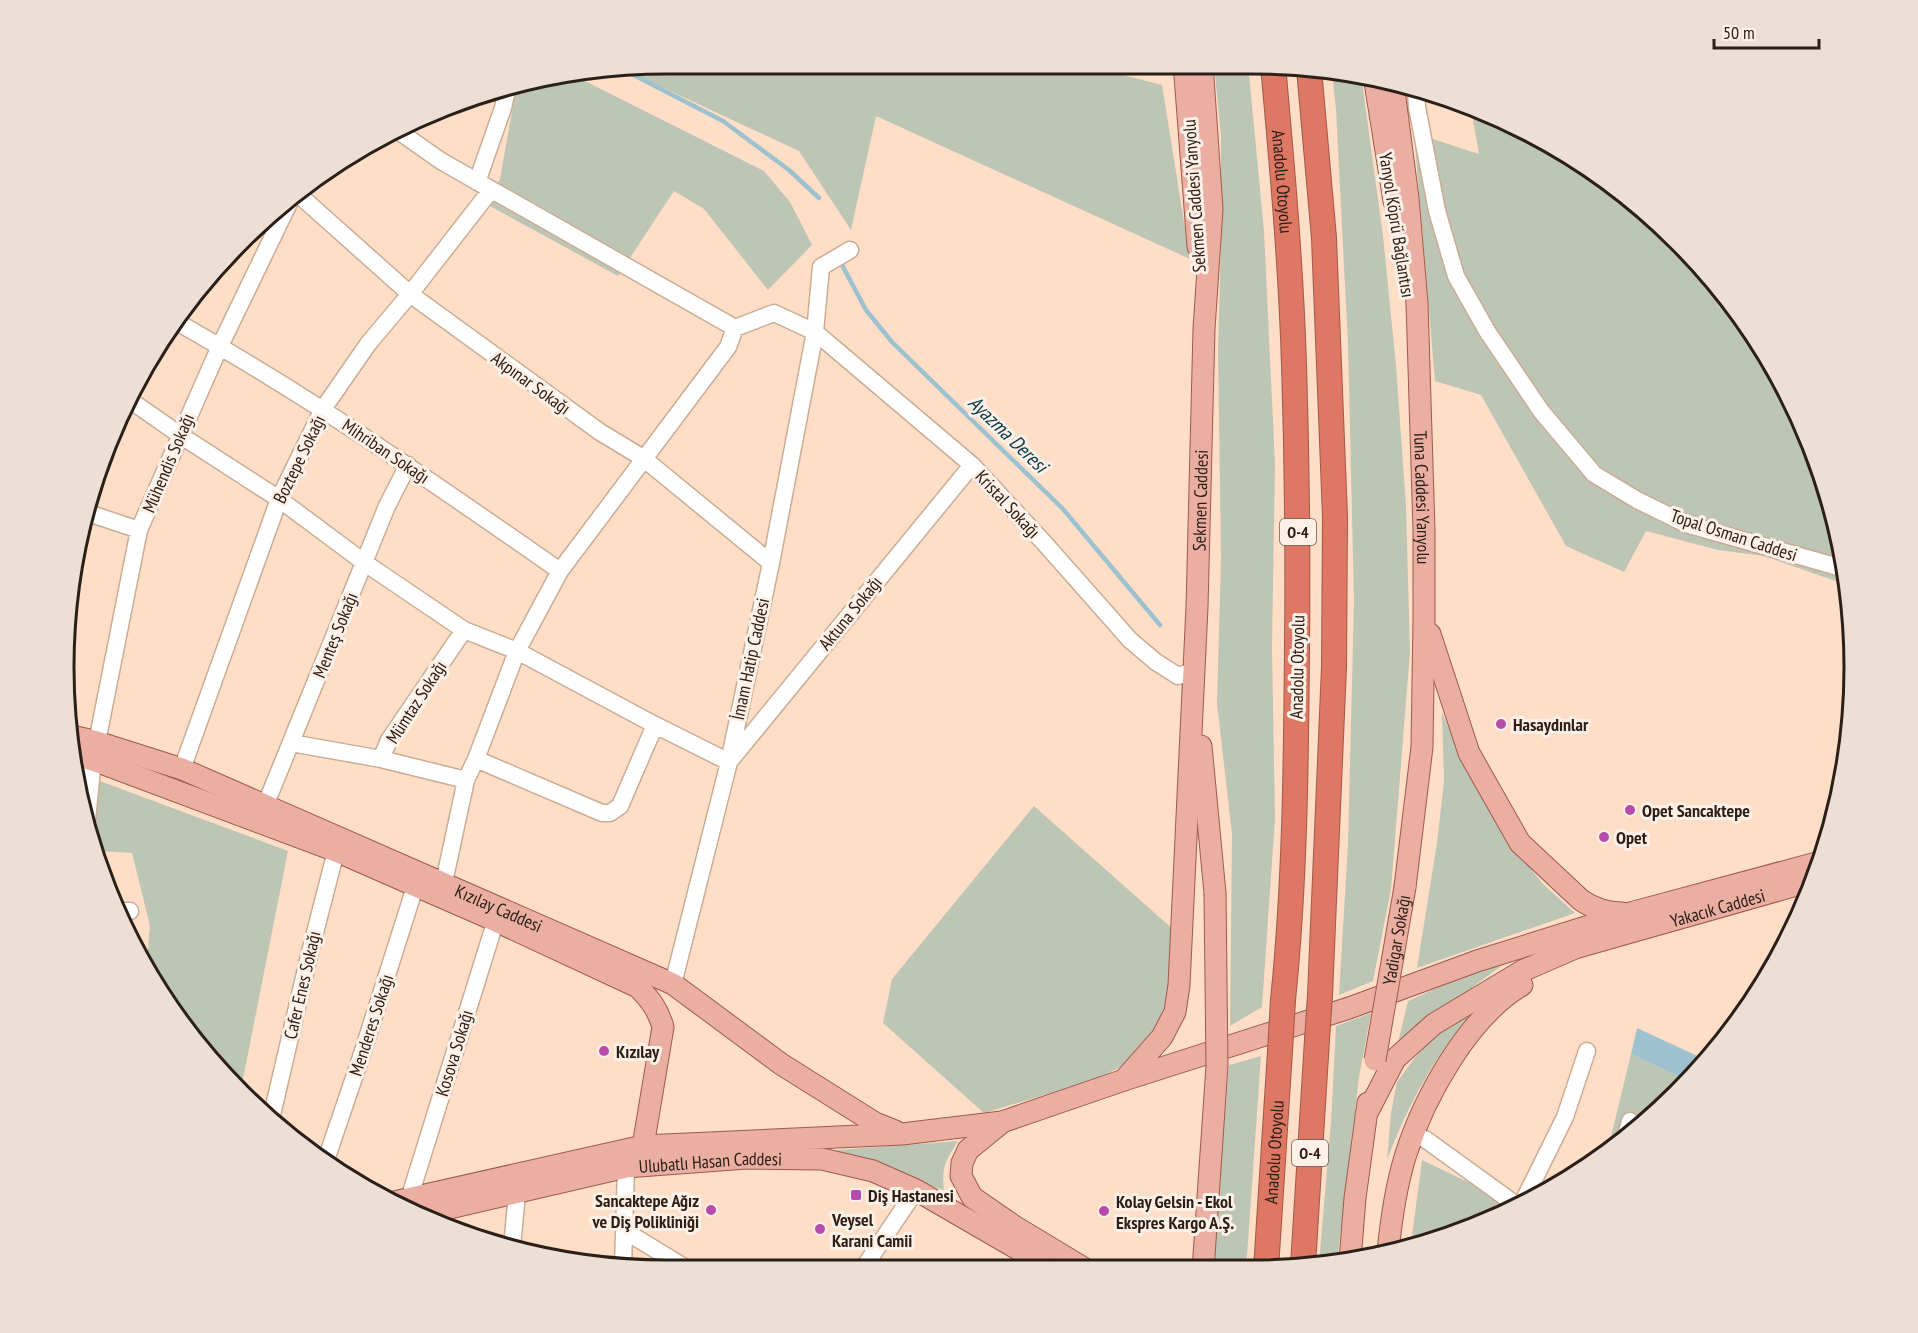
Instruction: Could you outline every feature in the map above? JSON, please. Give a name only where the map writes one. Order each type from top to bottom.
[{"type":"highway","name":"Anadolu Otoyolu","points":[[1267,1259],[1283,1000],[1290,935],[1299,569],[1294,352],[1274,75]]},
{"type":"highway","name":"Anadolu Otoyolu","points":[[1304,1257],[1320,995],[1334,667],[1335,517],[1324,238],[1311,77]]},
{"type":"main road","name":"Sekmen Caddesi Yanyolu","points":[[1185,74],[1204,329]]},
{"type":"main road","points":[[1203,74],[1212,209],[1204,329]]},
{"type":"main road","name":"Yanyol Köprü Bağlantısı","points":[[1376,87],[1419,374]]},
{"type":"main road","points":[[1394,91],[1408,198],[1417,303],[1419,374]]},
{"type":"main road","name":"Sekmen Caddesi","points":[[1194,671],[1204,329]]},
{"type":"main road","name":"Tuna Caddesi Yanyolu","points":[[1419,374],[1424,619]]},
{"type":"main road","points":[[1424,619],[1469,753],[1520,843],[1572,894],[1592,908],[1619,913],[1634,912]]},
{"type":"main road","name":"Yadigar Sokağı","points":[[1351,1251],[1366,1115],[1405,887],[1422,747],[1424,619]]},
{"type":"main road","points":[[1194,671],[1215,893],[1217,1066],[1204,1260]]},
{"type":"main road","points":[[1124,1080],[1162,1037],[1175,1012],[1179,985],[1194,671]]},
{"type":"main road","name":"Kızılay Caddesi","points":[[79,741],[95,751],[336,851],[415,887],[498,914],[673,984],[781,1064],[876,1123],[902,1134]]},
{"type":"main road","name":"Kızılay Caddesi","points":[[80,753],[95,751],[182,769],[444,882],[498,914],[638,987],[652,1001],[663,1028],[646,1155]]},
{"type":"main road","name":"Yakacık Caddesi","points":[[1002,1122],[1124,1080],[1338,1012],[1478,961],[1634,912],[1810,865]]},
{"type":"main road","name":"Yakacık Caddesi","points":[[1620,934],[1803,883]]},
{"type":"main road","points":[[1366,1115],[1395,1059],[1434,1024],[1522,971],[1575,948],[1620,934]]},
{"type":"main road","points":[[1390,1243],[1405,1157],[1431,1096],[1465,1039],[1488,1011],[1513,991],[1620,934]]},
{"type":"main road","points":[[1002,1122],[968,1150],[962,1163],[962,1176],[972,1197],[1070,1260]]},
{"type":"main road","name":"Ulubatlı Hasan Caddesi","points":[[416,1203],[646,1155],[942,1131],[1002,1122]]},
{"type":"main road","name":"Ulubatlı Hasan Caddesi","points":[[646,1155],[822,1159],[873,1171],[916,1190],[990,1233]]},
{"type":"main road","name":"Ulubatlı Hasan Caddesi","points":[[417,1204],[517,1193],[623,1159]]},
{"type":"main road","points":[[990,1233],[1037,1260]]},
{"type":"main road","points":[[990,1233],[1054,1260]]},
{"type":"street","name":"Boztepe Sokağı","points":[[182,769],[279,499],[323,409],[368,344],[410,294],[484,186],[506,96]]},
{"type":"street","name":"Topal Osman Caddesi","points":[[1416,97],[1437,211],[1456,276],[1487,330],[1541,411],[1594,474],[1637,500],[1686,524],[1835,566]]},
{"type":"street","points":[[404,135],[441,161],[735,328],[728,347],[560,571],[517,651],[466,780],[444,882]]},
{"type":"street","name":"Akpınar Sokağı","points":[[303,198],[410,294],[590,425],[643,458],[771,563]]},
{"type":"street","name":"Mühendis Sokağı","points":[[89,800],[95,751],[139,530],[220,346],[283,215]]},
{"type":"street","name":"İmam Hatip Caddesi","points":[[673,984],[729,762],[771,563],[815,332],[821,267],[850,250]]},
{"type":"street","name":"Kristal Sokağı","points":[[735,328],[774,313],[815,332],[972,465],[1130,640],[1156,662],[1178,676],[1194,671]]},
{"type":"street","name":"Mihriban Sokağı","points":[[182,325],[323,409],[560,571]]},
{"type":"street","points":[[135,404],[279,499],[365,563],[464,630],[517,651],[729,762]]},
{"type":"street","name":"Menteş Sokağı","points":[[266,806],[387,506],[408,465]]},
{"type":"street","name":"Aktuna Sokağı","points":[[729,762],[972,465]]},
{"type":"street","points":[[94,515],[139,530]]},
{"type":"street","name":"Mümtaz Sokağı","points":[[291,743],[381,759],[389,740],[464,630]]},
{"type":"street","points":[[476,759],[602,813],[610,813],[620,806],[655,725]]},
{"type":"street","points":[[381,759],[466,780]]},
{"type":"street","name":"Cafer Enes Sokağı","points":[[273,1110],[336,851]]},
{"type":"street","name":"Menderes Sokağı","points":[[328,1153],[415,887]]},
{"type":"street","name":"Kosova Sokağı","points":[[409,1200],[498,914]]},
{"type":"street","points":[[1528,1190],[1565,1117],[1587,1051]]},
{"type":"street","points":[[1425,1139],[1510,1200]]},
{"type":"street","points":[[623,1159],[626,1232],[624,1258]]},
{"type":"street","points":[[869,1260],[916,1190]]},
{"type":"street","points":[[513,1239],[517,1193]]},
{"type":"street","points":[[626,1232],[672,1260]]},
{"type":"green space","points":[[1119,74],[1162,85],[1190,259],[876,116],[851,230],[799,151],[635,75]]},
{"type":"green space","points":[[1215,74],[1249,74],[1264,231],[1275,464],[1272,647],[1275,818],[1262,1007],[1230,1026],[1232,834],[1217,703],[1221,558],[1218,350],[1221,137]]},
{"type":"green space","points":[[583,80],[764,171],[790,202],[812,245],[768,290],[704,209],[674,191],[618,276],[488,205],[500,179],[515,95],[551,85]]},
{"type":"green space","points":[[1333,80],[1362,84],[1383,236],[1396,365],[1406,506],[1410,652],[1391,889],[1373,981],[1339,995],[1348,844],[1354,600],[1348,344]]},
{"type":"green space","points":[[1472,117],[1514,135],[1581,173],[1642,221],[1671,247],[1697,276],[1745,337],[1783,404],[1813,476],[1833,551],[1838,582],[1764,556],[1718,550],[1646,531],[1624,572],[1566,546],[1481,395],[1435,381],[1414,133],[1479,154]]},
{"type":"green space","points":[[1442,713],[1502,833],[1542,883],[1575,913],[1417,968],[1437,843],[1444,781]]},
{"type":"green space","points":[[97,780],[288,851],[243,1081],[196,1027],[173,996],[153,963],[148,953],[150,926],[132,853],[103,851],[94,818]]},
{"type":"green space","points":[[1034,806],[1175,931],[1173,999],[1136,1060],[1091,1081],[984,1113],[883,1023],[892,979]]},
{"type":"green space","points":[[1512,958],[1425,1022],[1396,1051],[1408,1001],[1479,969]]},
{"type":"green space","points":[[1506,984],[1463,1024],[1436,1060],[1409,1108],[1387,1160],[1391,1113],[1397,1082],[1417,1055],[1449,1022]]},
{"type":"green space","points":[[1371,1013],[1359,1077],[1338,1253],[1320,1255],[1331,1122],[1336,1026]]},
{"type":"green space","points":[[1631,1054],[1679,1077],[1642,1112],[1611,1138]]},
{"type":"green space","points":[[1261,1056],[1247,1260],[1213,1260],[1229,1065]]},
{"type":"green space","points":[[958,1141],[945,1164],[944,1190],[824,1151]]},
{"type":"green space","points":[[1422,1160],[1507,1201],[1442,1228],[1412,1237]]},
{"type":"water","points":[[1637,1028],[1698,1056],[1679,1077],[1631,1054]]},
{"type":"waterway","name":"Ayazma Deresi","points":[[633,75],[723,121],[789,170],[819,198]]},
{"type":"waterway","name":"Ayazma Deresi","points":[[841,263],[866,310],[892,342],[1063,509],[1160,625]]},
{"type":"place","name":"Hasaydınlar","points":[[1501,724]]},
{"type":"place","name":"Opet Sancaktepe","points":[[1630,810]]},
{"type":"place","name":"Opet","points":[[1604,837]]},
{"type":"place","name":"Kızılay","points":[[604,1051]]},
{"type":"place","name":"Diş Hastanesi","points":[[856,1195]]},
{"type":"place","name":"Sancaktepe Ağız ve Diş Polikliniği","points":[[711,1210]]},
{"type":"place","name":"Kolay Gelsin - Ekol Ekspres Kargo A.Ş.","points":[[1104,1211]]},
{"type":"place","name":"Veysel Karani Camii","points":[[820,1229]]}]
